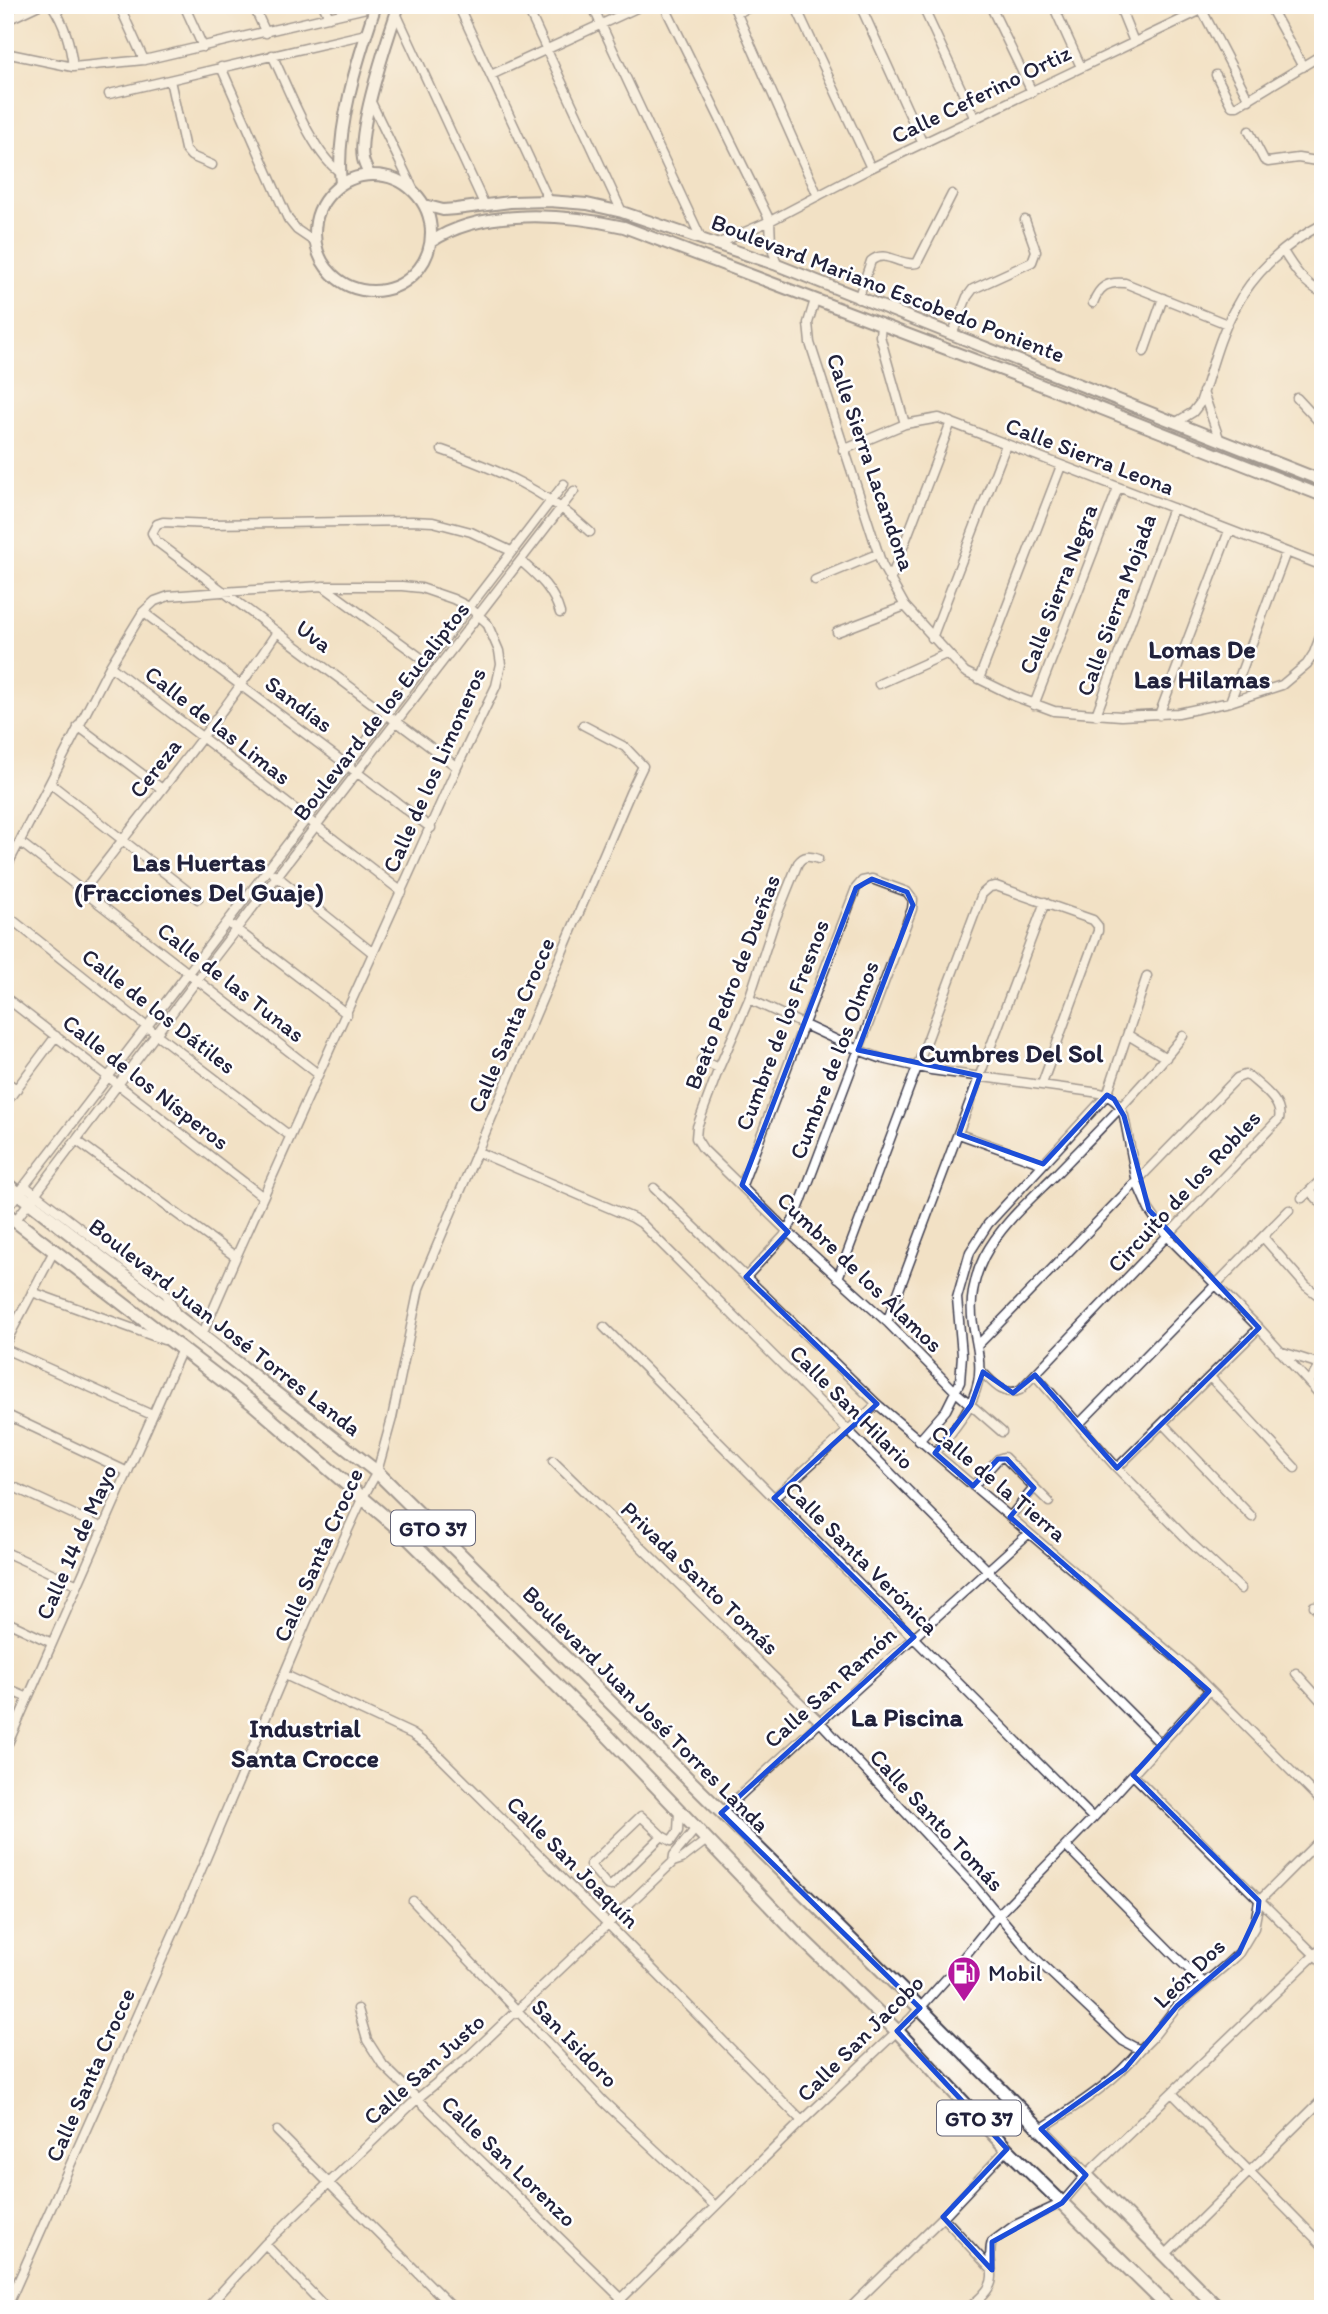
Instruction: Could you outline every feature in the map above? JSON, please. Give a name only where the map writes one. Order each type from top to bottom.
[{"type":"main road","name":"Boulevard Juan José Torres Landa","points":[[5,1183],[27,1194],[377,1472],[920,2008],[1219,2309]]},
{"type":"main road","name":"Boulevard Juan José Torres Landa","points":[[9,1215],[252,1403],[400,1530],[540,1667],[697,1827],[799,1935],[897,2031],[1007,2149],[1170,2309]]},
{"type":"street","points":[[5,21],[39,5]]},
{"type":"street","points":[[52,5],[63,22],[73,67]]},
{"type":"street","points":[[119,5],[144,60]]},
{"type":"street","points":[[184,5],[203,47]]},
{"type":"street","points":[[253,5],[266,33]]},
{"type":"street","points":[[323,5],[329,17]]},
{"type":"street","points":[[5,53],[73,67],[144,60],[375,5]]},
{"type":"street","points":[[371,102],[415,193],[424,205],[430,223],[430,242],[426,257],[417,271],[405,282],[390,289],[374,291],[358,289],[330,272],[316,243],[316,226],[320,209],[341,178],[342,139],[358,60],[375,5]]},
{"type":"street","points":[[458,5],[549,201]]},
{"type":"street","points":[[526,5],[622,212]]},
{"type":"street","points":[[592,5],[701,238]]},
{"type":"street","points":[[491,75],[643,5]]},
{"type":"street","points":[[664,5],[770,221],[771,244],[777,265]]},
{"type":"street","points":[[755,5],[735,9],[818,196]]},
{"type":"street","points":[[795,5],[871,168]]},
{"type":"street","points":[[860,5],[923,144]]},
{"type":"street","points":[[922,5],[975,119]]},
{"type":"street","points":[[990,5],[1032,92]]},
{"type":"street","points":[[1053,5],[1081,67]]},
{"type":"street","points":[[1118,5],[1135,42]]},
{"type":"street","points":[[1188,5],[1193,15]]},
{"type":"street","name":"Calle Ceferino Ortiz","points":[[715,244],[770,221],[871,168],[1212,5]]},
{"type":"street","points":[[1269,5],[1303,67]]},
{"type":"street","points":[[369,174],[363,158],[366,121],[397,9]]},
{"type":"street","points":[[397,9],[485,206]]},
{"type":"street","points":[[1202,10],[1248,100]]},
{"type":"street","points":[[109,94],[366,34]]},
{"type":"street","points":[[1216,75],[1232,106],[1237,106],[1323,54]]},
{"type":"street","points":[[272,55],[317,148],[341,178],[369,174],[383,176],[401,182],[415,193]]},
{"type":"street","points":[[221,67],[288,219],[297,230],[316,243]]},
{"type":"street","points":[[170,79],[185,149],[191,156],[212,165]]},
{"type":"street","points":[[1249,131],[1268,162],[1298,158],[1323,162]]},
{"type":"street","points":[[858,299],[871,261],[875,257],[885,256],[908,264],[917,263],[952,194]]},
{"type":"street","name":"Boulevard Mariano Escobedo Poniente","points":[[424,205],[443,210],[520,201],[549,201],[587,204],[622,212],[777,265],[1323,481]]},
{"type":"street","name":"Boulevard Mariano Escobedo Poniente","points":[[430,242],[465,225],[534,217],[599,222],[644,234],[1323,496]]},
{"type":"street","points":[[952,335],[967,297],[973,289],[1032,262],[1036,251],[1025,220]]},
{"type":"street","points":[[1175,423],[1193,412],[1203,392],[1227,324],[1248,287],[1294,241],[1323,224]]},
{"type":"street","points":[[1283,251],[1300,277],[1323,293]]},
{"type":"street","points":[[1093,303],[1100,288],[1117,282],[1227,324]]},
{"type":"street","points":[[1144,352],[1163,298]]},
{"type":"street","name":"Calle Sierra Lacandona","points":[[815,300],[810,313],[808,332],[877,554],[905,606],[965,673],[1034,705],[1071,714],[1158,715],[1202,710],[1267,691],[1292,679],[1314,653],[1323,629]]},
{"type":"street","points":[[881,324],[880,336],[905,424]]},
{"type":"street","points":[[1028,380],[1033,366]]},
{"type":"street","points":[[1203,392],[1220,441]]},
{"type":"street","points":[[1297,398],[1323,426]]},
{"type":"street","name":"Calle Sierra Leona","points":[[843,450],[905,424],[934,418],[951,422],[1323,566]]},
{"type":"street","points":[[890,581],[951,422]]},
{"type":"street","points":[[932,638],[1006,445]]},
{"type":"street","points":[[442,450],[506,474],[552,500],[590,531]]},
{"type":"street","points":[[979,680],[1061,466]]},
{"type":"street","name":"Boulevard de los Eucaliptos","points":[[9,1215],[27,1194],[109,1077],[564,484]]},
{"type":"street","name":"Calle Sierra Negra","points":[[1034,705],[1118,488]]},
{"type":"street","name":"Boulevard de los Eucaliptos","points":[[9,1215],[76,1140],[573,491]]},
{"type":"street","name":"Calle Sierra Mojada","points":[[1096,715],[1173,508]]},
{"type":"street","name":"Uva","points":[[457,767],[222,592],[156,541],[152,533],[157,524],[163,522],[211,524],[412,521],[449,526],[511,551]]},
{"type":"street","points":[[1158,715],[1229,531]]},
{"type":"street","points":[[1230,702],[1286,552]]},
{"type":"street","points":[[815,580],[877,554]]},
{"type":"street","points":[[521,561],[545,582],[556,598],[560,613]]},
{"type":"street","points":[[323,586],[428,663]]},
{"type":"street","name":"Calle de los Limoneros","points":[[5,870],[110,666],[143,612],[155,601],[169,596],[323,586],[421,588],[470,607],[487,623],[499,651],[500,675],[202,1335]]},
{"type":"street","points":[[837,632],[905,606]]},
{"type":"street","name":"Sandías","points":[[143,612],[431,828]]},
{"type":"street","name":"Cereza","points":[[83,891],[243,685],[277,632]]},
{"type":"street","points":[[879,684],[946,654]]},
{"type":"street","name":"Calle de las Limas","points":[[110,666],[402,892]]},
{"type":"street","name":"Calle Santa Crocce","points":[[6,2309],[71,2166],[310,1613],[377,1472],[392,1418],[419,1288],[643,766],[625,747],[583,725]]},
{"type":"street","points":[[78,726],[162,789]]},
{"type":"street","points":[[51,784],[198,900]]},
{"type":"street","name":"Calle de las Tunas","points":[[20,842],[318,1074]]},
{"type":"street","name":"Beato Pedro de Dueñas","points":[[696,1138],[697,1127],[749,999],[775,920],[798,863],[808,856],[818,859]]},
{"type":"street","points":[[268,869],[373,953]]},
{"type":"street","name":"Cumbre de los Olmos","points":[[746,1277],[787,1231],[796,1215],[912,909],[913,900],[907,892],[872,879],[862,881]]},
{"type":"street","name":"Cumbre de los Fresnos","points":[[741,1185],[856,888],[862,881]]},
{"type":"street","points":[[838,1278],[982,894],[990,887],[996,886],[1093,920],[1098,931],[1042,1084]]},
{"type":"street","points":[[887,1322],[1045,902]]},
{"type":"street","name":"Calle de los Dátiles","points":[[5,914],[290,1136]]},
{"type":"street","points":[[227,922],[346,1014]]},
{"type":"street","points":[[919,1441],[946,1410],[960,1382],[962,1355],[957,1298],[965,1263],[981,1233],[1107,1096],[1147,976]]},
{"type":"street","name":"Calle de los Nísperos","points":[[5,997],[263,1197]]},
{"type":"street","points":[[749,999],[858,1050],[918,1067],[1107,1096],[1121,1107],[1137,1183],[1149,1210],[1168,1237],[1259,1328],[1323,1398]]},
{"type":"street","points":[[1128,1035],[1166,1058]]},
{"type":"street","points":[[5,1104],[56,1036]]},
{"type":"street","points":[[935,1453],[971,1405],[980,1370],[978,1345],[972,1322],[972,1304],[977,1274],[990,1246],[1121,1107],[1183,1036]]},
{"type":"street","points":[[701,1060],[719,1068]]},
{"type":"street","name":"Circuito de los Robles","points":[[978,1345],[1241,1076],[1250,1077],[1279,1107],[1279,1119],[1035,1375],[1013,1393],[999,1388],[980,1370]]},
{"type":"street","points":[[5,1081],[17,1089]]},
{"type":"street","points":[[959,1134],[1043,1164]]},
{"type":"street","name":"Cumbre de los Álamos","points":[[696,1138],[787,1231],[887,1322],[956,1392],[1002,1432]]},
{"type":"street","points":[[76,1140],[236,1257]]},
{"type":"street","name":"Calle San Hilario","points":[[478,1152],[634,1218],[1161,1744]]},
{"type":"street","points":[[1302,1198],[1323,1178]]},
{"type":"street","name":"Calle de la Tierra","points":[[654,1188],[877,1404],[1190,1670],[1323,1804]]},
{"type":"street","points":[[1310,1191],[1323,1205]]},
{"type":"street","points":[[1079,1424],[1289,1210]]},
{"type":"street","points":[[1263,1237],[1306,1286],[1323,1298]]},
{"type":"street","points":[[54,1251],[5,1347],[152,1415]]},
{"type":"street","points":[[32,1292],[180,1347]]},
{"type":"street","name":"Calle Santa Verónica","points":[[604,1326],[1093,1818]]},
{"type":"street","points":[[1117,1468],[1259,1328]]},
{"type":"street","name":"Calle 14 de Mayo","points":[[5,1750],[180,1347]]},
{"type":"street","points":[[1279,1351],[1321,1365],[1309,1383]]},
{"type":"street","points":[[1035,1375],[1117,1468],[1241,1589]]},
{"type":"street","points":[[1210,1377],[1296,1468]]},
{"type":"street","points":[[774,1498],[877,1404]]},
{"type":"street","points":[[5,1414],[128,1472]]},
{"type":"street","points":[[1163,1424],[1252,1517]]},
{"type":"street","points":[[973,1486],[1001,1457],[1007,1459],[1049,1502]]},
{"type":"street","name":"Privada Santo Tomás","points":[[553,1461],[820,1721]]},
{"type":"street","points":[[5,1483],[103,1528]]},
{"type":"street","points":[[1010,1517],[1034,1488]]},
{"type":"street","name":"Calle San Ramón","points":[[722,1813],[1028,1534]]},
{"type":"street","points":[[5,1552],[78,1585]]},
{"type":"street","points":[[1314,1606],[1323,1615]]},
{"type":"street","points":[[5,1621],[52,1643]]},
{"type":"street","points":[[1296,1673],[1323,1703]]},
{"type":"street","name":"Calle San Joaquín","points":[[285,1675],[422,1740],[802,2121]]},
{"type":"street","points":[[5,1688],[28,1698]]},
{"type":"street","name":"Calle San Jacobo","points":[[611,2309],[920,2008],[998,1915],[1093,1818],[1209,1691]]},
{"type":"street","name":"Calle Santo Tomás","points":[[820,1721],[971,1882],[1033,1956],[1123,2041],[1140,2050]]},
{"type":"street","points":[[1133,1775],[1323,1963]]},
{"type":"street","points":[[662,1836],[611,1886],[607,1885],[590,1865],[641,1816],[662,1836],[667,1841],[671,1841],[678,1832],[679,1809]]},
{"type":"street","name":"Calle San Justo","points":[[673,1862],[674,1855],[697,1827]]},
{"type":"street","points":[[1259,1901],[1323,1837]]},
{"type":"street","name":"Calle San Justo","points":[[206,2309],[265,2244],[417,2099],[470,2054],[673,1862],[682,1859],[708,1839]]},
{"type":"street","points":[[1066,1846],[1204,1983]]},
{"type":"street","name":"San Isidoro","points":[[413,1901],[604,2102],[715,2206]]},
{"type":"street","name":"León Dos","points":[[1041,2129],[1125,2069],[1177,2006],[1226,1965],[1247,1942],[1254,1928],[1259,1901]]},
{"type":"street","points":[[968,2309],[990,2286],[992,2242],[1015,2225],[1062,2203],[1086,2175],[1323,1947]]},
{"type":"street","name":"Calle San Lorenzo","points":[[358,2009],[367,2040],[376,2057],[622,2299]]},
{"type":"street","points":[[1172,2092],[1249,2172],[1321,2240]]},
{"type":"street","points":[[1166,2255],[1323,2099]]},
{"type":"street","points":[[277,2131],[454,2309]]},
{"type":"street","points":[[849,2309],[943,2217],[1007,2149]]},
{"type":"street","points":[[943,2217],[992,2270]]},
{"type":"street","points":[[265,2244],[327,2309]]},
{"type":"highlighted area","points":[[872,879],[907,892],[913,905],[858,1050],[980,1076],[959,1134],[1043,1164],[1107,1095],[1114,1099],[1124,1116],[1149,1210],[1259,1328],[1117,1468],[1035,1375],[1013,1393],[983,1372],[971,1405],[935,1453],[973,1486],[998,1459],[1007,1459],[1034,1488],[1010,1517],[1209,1691],[1133,1775],[1259,1901],[1258,1912],[1239,1953],[1177,2006],[1125,2069],[1041,2129],[1086,2175],[1062,2203],[992,2242],[992,2270],[943,2217],[1007,2149],[897,2031],[920,2008],[721,1813],[914,1637],[774,1498],[877,1404],[746,1277],[788,1232],[742,1185],[856,888]]},
{"type":"place","name":"Mobil","points":[[964,2003]]},
{"type":"district","name":"Lomas De Las Hilamas","points":[[1202,664]]},
{"type":"district","name":"Las Huertas (Fracciones Del Guaje)","points":[[199,877]]},
{"type":"district","name":"Cumbres Del Sol","points":[[1011,1053]]},
{"type":"district","name":"La Piscina","points":[[907,1717]]},
{"type":"district","name":"Industrial Santa Crocce","points":[[305,1743]]}]
